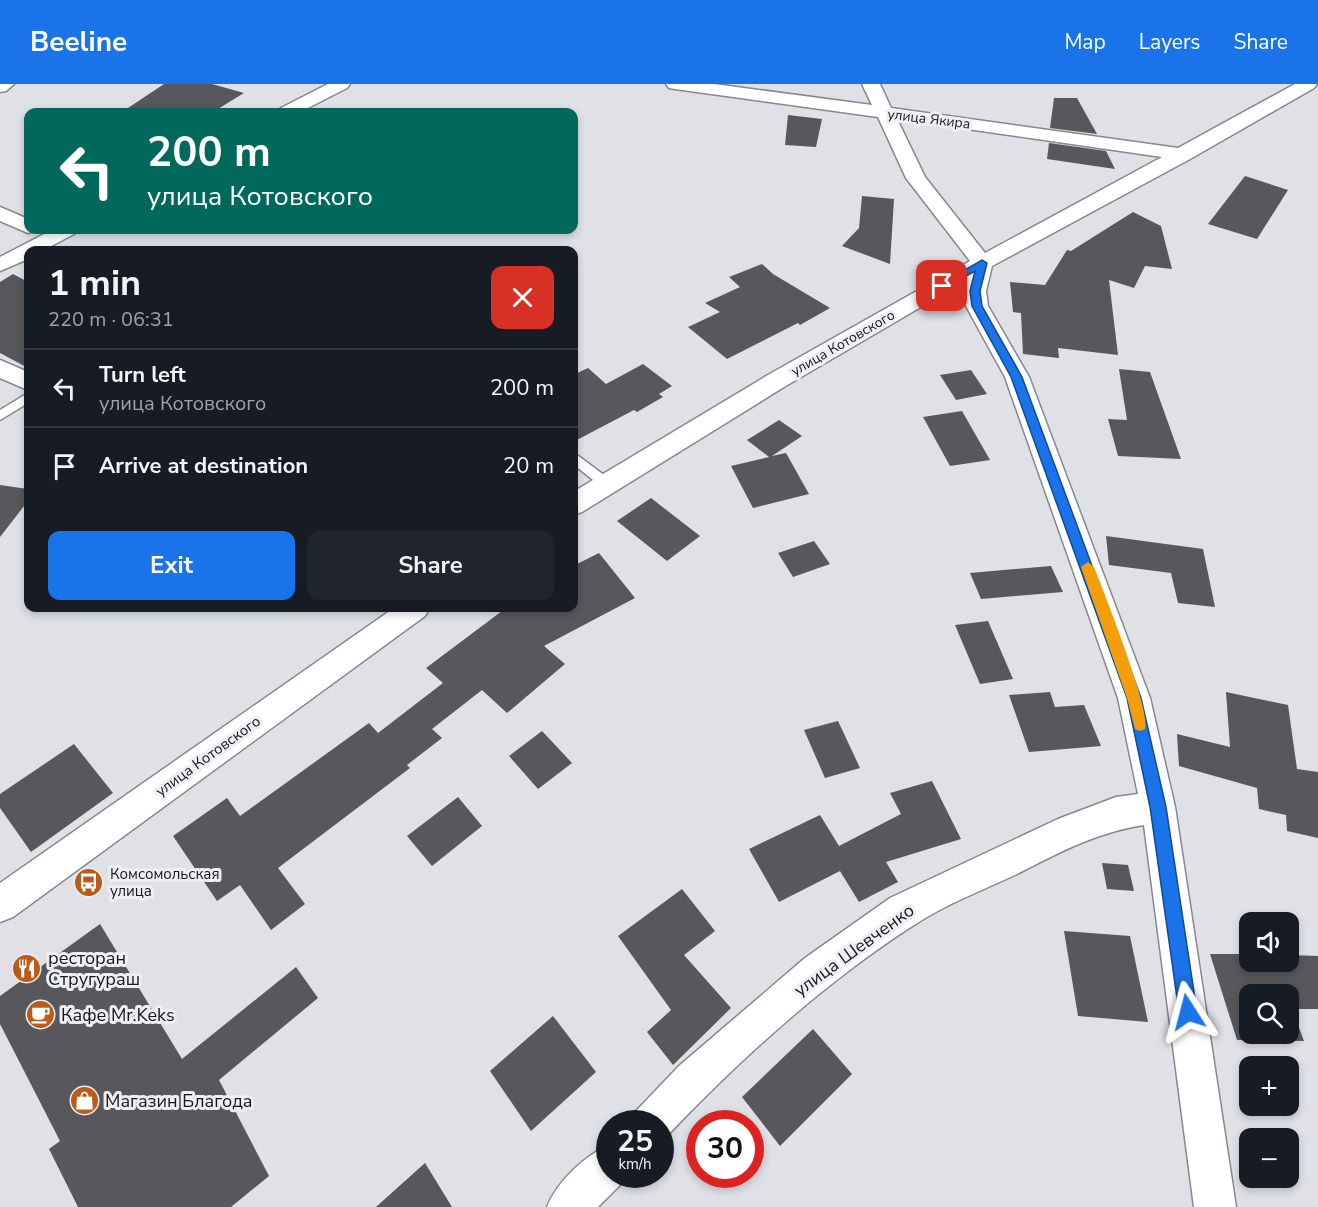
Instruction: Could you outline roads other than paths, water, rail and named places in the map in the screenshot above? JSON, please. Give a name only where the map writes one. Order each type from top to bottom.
[{"type":"street","points":[[0,87],[5,84]]},
{"type":"street","points":[[295,108],[341,84]]},
{"type":"street","name":"улица Якира","points":[[675,84],[1103,142],[1183,155]]},
{"type":"street","points":[[871,84],[916,178],[982,263],[975,291],[977,306],[1017,377],[1134,698],[1158,807],[1215,1207]]},
{"type":"street","points":[[1309,84],[1318,88]]},
{"type":"street","name":"улица Котовского","points":[[578,502],[820,355],[982,263],[1309,84]]},
{"type":"street","points":[[0,213],[24,225]]},
{"type":"street","points":[[29,246],[47,234]]},
{"type":"street","points":[[0,265],[24,249]]},
{"type":"street","points":[[0,368],[24,380]]},
{"type":"street","name":"улица Котовского","points":[[0,904],[409,612]]},
{"type":"street","name":"улица Шевченко","points":[[664,1110],[693,1080],[818,971],[903,911],[1070,830],[1116,813],[1158,807]]},
{"type":"street","points":[[568,1207],[596,1179]]},
{"type":"lane","points":[[0,416],[24,400]]},
{"type":"lane","points":[[578,461],[608,484]]},
{"type":"place","name":"Комсомольская улица","points":[[89,883]]},
{"type":"place","name":"ресторан Стругураш","points":[[27,968]]},
{"type":"place","name":"Кафе Mr.Keks","points":[[40,1015]]},
{"type":"place","name":"Магазин Благода","points":[[84,1101]]}]
